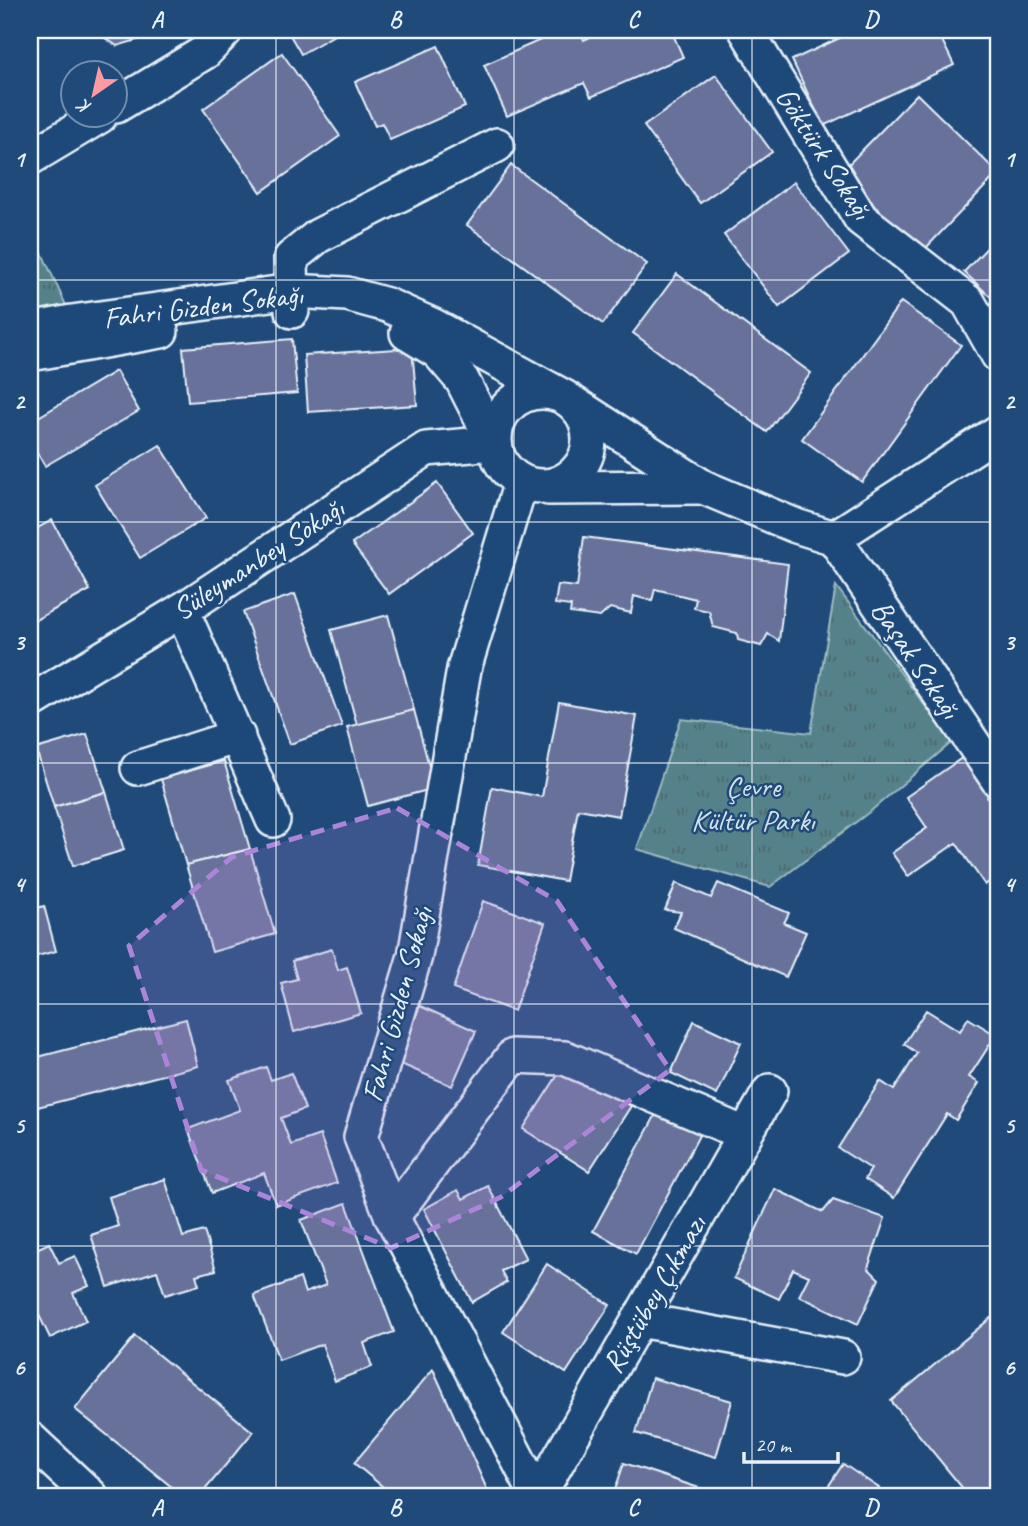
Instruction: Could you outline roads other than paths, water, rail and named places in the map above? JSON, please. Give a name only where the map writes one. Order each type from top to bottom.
[{"type":"street","points":[[130,98],[205,52],[226,30]]},
{"type":"street","name":"Göktürk Sokağı","points":[[746,30],[861,219],[968,302],[998,355]]},
{"type":"street","points":[[30,158],[77,130]]},
{"type":"street","points":[[292,301],[291,258],[318,236],[497,145]]},
{"type":"street","name":"Fahri Gizden Sokağı","points":[[30,330],[72,321],[347,294],[387,305],[432,326],[564,397],[703,487]]},
{"type":"street","name":"Fahri Gizden Sokağı","points":[[30,354],[292,301],[403,330],[438,352],[462,380],[494,443]]},
{"type":"street","points":[[532,485],[568,479],[579,468],[587,453],[590,437],[586,421],[577,407],[564,397],[550,392],[536,392],[522,396],[510,404],[495,429],[494,443],[499,459],[508,472],[532,485],[703,487],[796,526],[834,538],[998,432]]},
{"type":"street","name":"Süleymanbey Sokağı","points":[[30,702],[182,610],[426,449],[494,443]]},
{"type":"street","name":"Fahri Gizden Sokağı","points":[[532,485],[464,668],[415,956],[361,1137],[391,1217],[538,1496]]},
{"type":"street","name":"Başak Sokağı","points":[[834,538],[998,780]]},
{"type":"street","points":[[182,610],[273,820]]},
{"type":"street","points":[[138,768],[238,736]]},
{"type":"street","points":[[391,1217],[513,1056],[565,1058],[745,1134]]},
{"type":"street","name":"Rüştübey Çıkmazı","points":[[538,1496],[770,1091]]},
{"type":"street","points":[[639,1320],[843,1357]]},
{"type":"street","points":[[30,1440],[91,1496]]},
{"type":"park label","name":"Çevre Kültür Parkı","points":[[753,803]]}]
